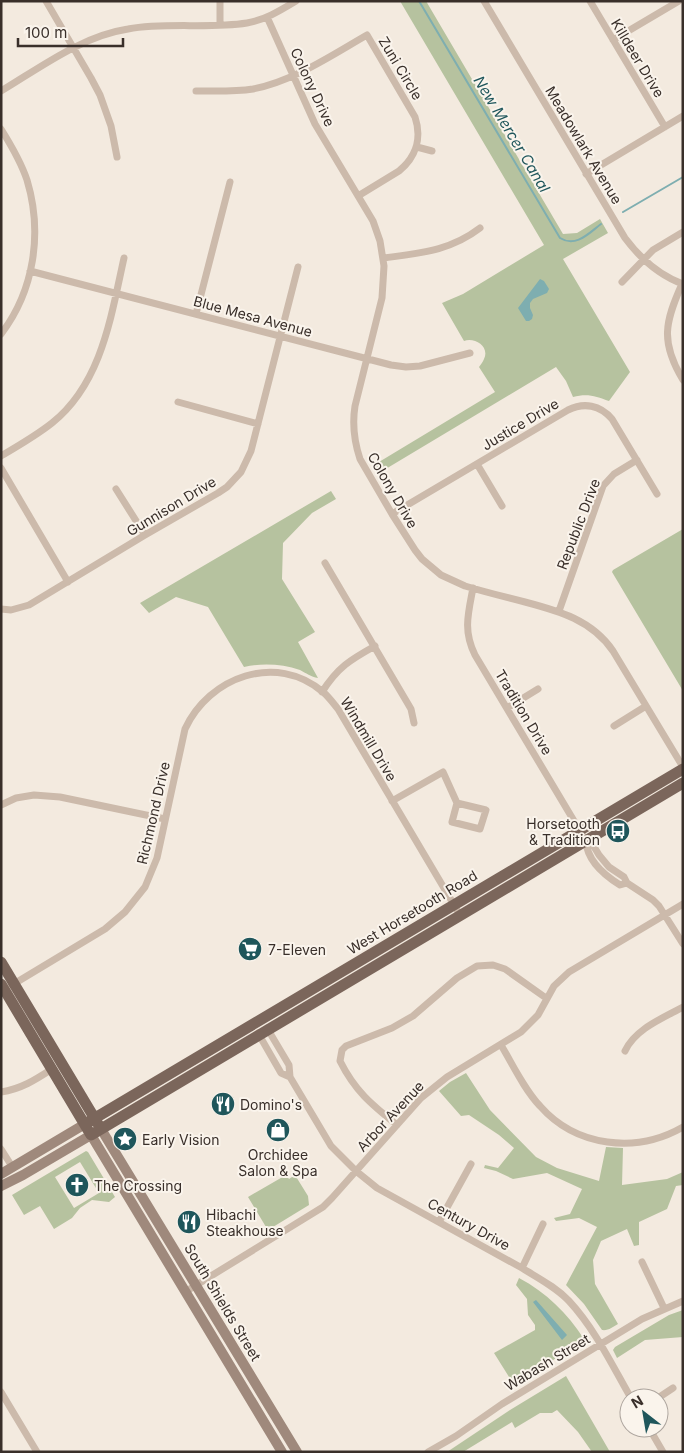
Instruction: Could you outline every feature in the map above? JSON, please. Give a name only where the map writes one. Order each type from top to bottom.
[{"type":"main road","name":"West Horsetooth Road","points":[[457,910],[580,830],[683,768]]},
{"type":"main road","name":"West Horsetooth Road","points":[[1,1174],[90,1121],[260,1027],[457,910],[586,840],[683,783]]},
{"type":"main road","name":"South Shields Street","points":[[1,962],[5,987],[52,1069],[90,1121],[101,1129],[297,1452]]},
{"type":"main road","name":"South Shields Street","points":[[5,987],[90,1121],[91,1135],[282,1452]]},
{"type":"main road","name":"West Horsetooth Road","points":[[1,1186],[101,1129],[260,1027]]},
{"type":"street","points":[[46,1],[100,95],[111,126],[117,157]]},
{"type":"street","points":[[220,1],[220,25]]},
{"type":"street","points":[[1,91],[73,48],[95,38],[128,28],[248,23],[268,17],[296,1]]},
{"type":"street","name":"Meadowlark Avenue","points":[[484,1],[625,238],[642,259],[662,274],[682,284]]},
{"type":"street","name":"Killdeer Drive","points":[[590,1],[665,127]]},
{"type":"street","points":[[613,40],[679,1]]},
{"type":"street","name":"Colony Drive","points":[[268,17],[315,124],[373,221],[384,258],[382,298],[355,406],[353,432],[360,459],[415,550],[432,569],[454,582],[559,611],[579,619],[602,637],[613,651],[683,768]]},
{"type":"street","name":"Zuni Circle","points":[[196,91],[253,89],[266,86],[316,65],[366,35],[415,117],[418,132],[417,147]]},
{"type":"street","points":[[586,174],[683,116]]},
{"type":"street","points":[[1,129],[20,164],[32,198],[35,231],[30,271],[18,306],[1,334]]},
{"type":"street","points":[[358,196],[399,171],[409,161],[417,147],[432,151]]},
{"type":"street","points":[[196,314],[230,182]]},
{"type":"street","points":[[384,258],[437,250],[460,241],[480,228]]},
{"type":"street","points":[[622,282],[642,259],[683,232]]},
{"type":"street","points":[[1,456],[53,422],[80,392],[90,376],[99,358],[124,258]]},
{"type":"street","name":"Gunnison Drive","points":[[1,609],[11,610],[29,605],[218,493],[235,479],[251,451],[282,336],[298,267]]},
{"type":"street","name":"Blue Mesa Avenue","points":[[30,271],[391,365],[420,366],[470,354]]},
{"type":"street","points":[[682,284],[668,319],[667,331],[673,362],[683,380]]},
{"type":"street","points":[[178,402],[258,424]]},
{"type":"street","name":"Justice Drive","points":[[392,514],[568,410],[583,405],[597,407],[609,415],[657,494]]},
{"type":"street","name":"Republic Drive","points":[[559,611],[603,486],[614,474],[637,460]]},
{"type":"street","points":[[477,464],[502,506]]},
{"type":"street","points":[[1,468],[68,582]]},
{"type":"street","points":[[116,489],[145,535]]},
{"type":"street","points":[[325,563],[411,709],[414,723]]},
{"type":"street","name":"Tradition Drive","points":[[473,588],[467,616],[468,637],[475,655],[586,840],[586,849],[603,874],[620,885],[628,883],[654,900],[660,906],[683,944]]},
{"type":"street","points":[[322,692],[338,669],[348,661],[375,646]]},
{"type":"street","name":"Richmond Drive","points":[[5,987],[105,929],[125,912],[145,887],[157,858],[185,729],[193,714],[208,696],[218,688],[234,680],[266,672],[292,676],[322,692]]},
{"type":"street","points":[[507,708],[538,689]]},
{"type":"street","name":"Windmill Drive","points":[[322,692],[338,709],[457,910]]},
{"type":"street","points":[[614,726],[646,706]]},
{"type":"street","name":"Windmill Drive","points":[[392,801],[443,772],[457,802],[452,822],[480,829],[486,810],[457,802]]},
{"type":"street","points":[[1,805],[16,798],[34,795],[60,797],[165,819]]},
{"type":"street","name":"Arbor Avenue","points":[[185,1292],[323,1207],[421,1098],[447,1077],[521,1032],[538,1014],[554,986],[569,972],[683,904]]},
{"type":"street","points":[[397,1126],[352,1083],[340,1060],[342,1050],[346,1046],[392,1028],[413,1016],[457,978],[477,966],[493,965],[505,969],[546,998]]},
{"type":"street","points":[[625,1051],[629,1042],[647,1028],[683,1007]]},
{"type":"street","name":"Century Drive","points":[[260,1027],[281,1073],[290,1077]]},
{"type":"street","name":"Century Drive","points":[[260,1027],[289,1065],[290,1077],[331,1146],[356,1172],[377,1188],[522,1268],[569,1301],[600,1344],[625,1388]]},
{"type":"street","points":[[501,1045],[540,1106],[557,1122],[581,1136],[609,1143],[636,1143],[661,1137],[683,1126]]},
{"type":"street","points":[[1,1092],[26,1086],[52,1069]]},
{"type":"street","points":[[1,1149],[12,1168]]},
{"type":"street","points":[[440,1222],[471,1164]]},
{"type":"street","points":[[522,1268],[543,1224]]},
{"type":"street","points":[[642,1262],[664,1308]]},
{"type":"street","name":"Wabash Street","points":[[428,1452],[456,1436],[502,1404],[642,1319],[683,1301]]},
{"type":"street","points":[[669,1391],[673,1388]]},
{"type":"street","points":[[1,1392],[37,1452]]},
{"type":"street","points":[[655,1438],[663,1452]]},
{"type":"green space","points":[[400,1],[426,1],[563,234],[577,233],[600,219],[608,233],[563,259],[630,372],[609,401],[583,395],[573,397],[566,381],[556,367],[379,473],[374,465],[495,392],[479,367],[485,355],[483,347],[473,340],[464,341],[442,303],[463,294],[544,245]]},
{"type":"green space","points":[[331,491],[336,499],[312,513],[283,543],[282,579],[315,632],[298,642],[318,678],[300,670],[279,665],[244,667],[208,607],[176,597],[149,613],[140,603]]},
{"type":"green space","points":[[683,529],[683,691],[612,572]]},
{"type":"green space","points":[[466,1073],[490,1110],[536,1157],[557,1168],[599,1181],[606,1147],[623,1148],[622,1185],[667,1179],[683,1172],[683,1185],[676,1186],[667,1209],[639,1222],[639,1245],[634,1246],[627,1229],[601,1241],[593,1260],[595,1284],[618,1324],[602,1330],[584,1304],[566,1285],[597,1227],[579,1218],[556,1221],[554,1218],[570,1214],[582,1189],[547,1173],[513,1179],[484,1168],[485,1165],[498,1168],[514,1148],[499,1135],[469,1115],[461,1116],[439,1091]]},
{"type":"green space","points":[[86,1151],[115,1197],[109,1202],[92,1200],[80,1208],[72,1218],[54,1229],[40,1206],[24,1215],[12,1195]],"holes":[[[80,1162],[99,1193],[74,1208],[55,1177]]]},
{"type":"green space","points":[[286,1175],[289,1179],[295,1175],[308,1196],[309,1205],[273,1227],[266,1227],[248,1197]]},
{"type":"green space","points":[[519,1278],[539,1290],[556,1304],[584,1339],[514,1385],[494,1353],[535,1330],[535,1325],[528,1315],[527,1299],[516,1285]]},
{"type":"green space","points":[[683,1310],[683,1337],[645,1340],[617,1358],[613,1350],[615,1347],[669,1315]]},
{"type":"green space","points":[[566,1376],[610,1452],[592,1452],[578,1432],[557,1410],[552,1413],[540,1413],[515,1428],[512,1422],[463,1452],[447,1452],[510,1410]]},
{"type":"water","points":[[540,279],[544,281],[549,289],[547,293],[533,299],[530,303],[533,315],[532,319],[526,321],[518,308]]},
{"type":"water","points":[[536,1300],[567,1335],[562,1340],[533,1302]]},
{"type":"waterway","name":"New Mercer Canal","points":[[419,1],[560,238],[566,241],[577,240],[601,224]]},
{"type":"waterway","name":"New Mercer Canal","points":[[623,212],[683,177]]},
{"type":"place","name":"Horsetooth & Tradition","points":[[618,831]]},
{"type":"place","name":"7-Eleven","points":[[250,949]]},
{"type":"place","name":"Domino's","points":[[223,1104]]},
{"type":"place","name":"Orchidee Salon & Spa","points":[[278,1130]]},
{"type":"place","name":"Early Vision","points":[[125,1139]]},
{"type":"place","name":"The Crossing","points":[[77,1185]]},
{"type":"place","name":"Hibachi Steakhouse","points":[[189,1222]]}]
